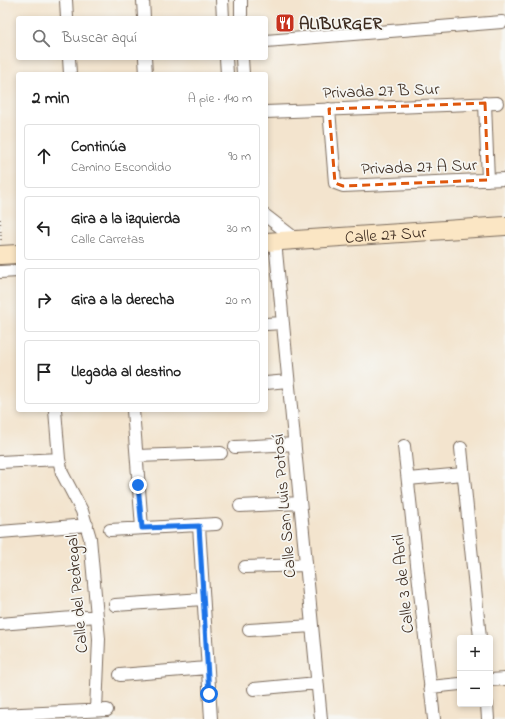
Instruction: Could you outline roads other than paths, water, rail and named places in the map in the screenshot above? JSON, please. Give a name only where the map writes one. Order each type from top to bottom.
[{"type":"street","points":[[66,0],[67,16]]},
{"type":"street","points":[[143,0],[144,16]]},
{"type":"street","points":[[222,0],[223,16]]},
{"type":"street","points":[[241,0],[241,16]]},
{"type":"street","points":[[268,41],[502,22]]},
{"type":"street","points":[[69,60],[70,72]]},
{"type":"street","points":[[146,60],[146,72]]},
{"type":"street","points":[[226,60],[226,72]]},
{"type":"street","points":[[242,60],[243,72]]},
{"type":"street","name":"Privada 27 B Sur","points":[[268,112],[497,103]]},
{"type":"street","points":[[485,104],[488,180]]},
{"type":"street","name":"Privada 27 A Sur","points":[[329,109],[335,183],[343,186],[505,179]]},
{"type":"street","points":[[268,218],[297,240]]},
{"type":"street","name":"Calle 27 Sur","points":[[270,242],[505,226]]},
{"type":"street","name":"Calle San Luis Potosí","points":[[270,242],[283,324],[321,719]]},
{"type":"street","points":[[0,255],[16,254]]},
{"type":"street","points":[[0,272],[16,271]]},
{"type":"street","points":[[268,324],[283,324]]},
{"type":"street","points":[[268,383],[288,381]]},
{"type":"street","name":"Calle del Pedregal","points":[[7,716],[101,710],[99,638],[90,538],[82,512],[62,473],[59,459],[55,412]]},
{"type":"street","points":[[133,412],[142,528]]},
{"type":"street","points":[[235,447],[294,444]]},
{"type":"street","name":"Calle 3 de Abril","points":[[404,446],[434,719]]},
{"type":"street","points":[[461,448],[480,635]]},
{"type":"street","points":[[136,456],[221,452]]},
{"type":"street","points":[[0,462],[59,459]]},
{"type":"street","points":[[408,479],[463,474]]},
{"type":"street","points":[[240,506],[300,503]]},
{"type":"street","points":[[110,530],[216,524]]},
{"type":"street","points":[[0,532],[87,525]]},
{"type":"street","points":[[199,526],[211,719]]},
{"type":"street","points":[[245,567],[306,565]]},
{"type":"street","points":[[115,605],[203,599]]},
{"type":"street","points":[[0,624],[97,616]]},
{"type":"street","points":[[250,630],[312,626]]},
{"type":"street","points":[[120,675],[207,668]]},
{"type":"street","points":[[493,680],[505,679]]},
{"type":"street","points":[[254,689],[317,683]]},
{"type":"street","points":[[430,687],[457,684]]},
{"type":"street","points":[[487,707],[488,719]]},
{"type":"place","name":"ALIBURGER","points":[[285,23]]}]
